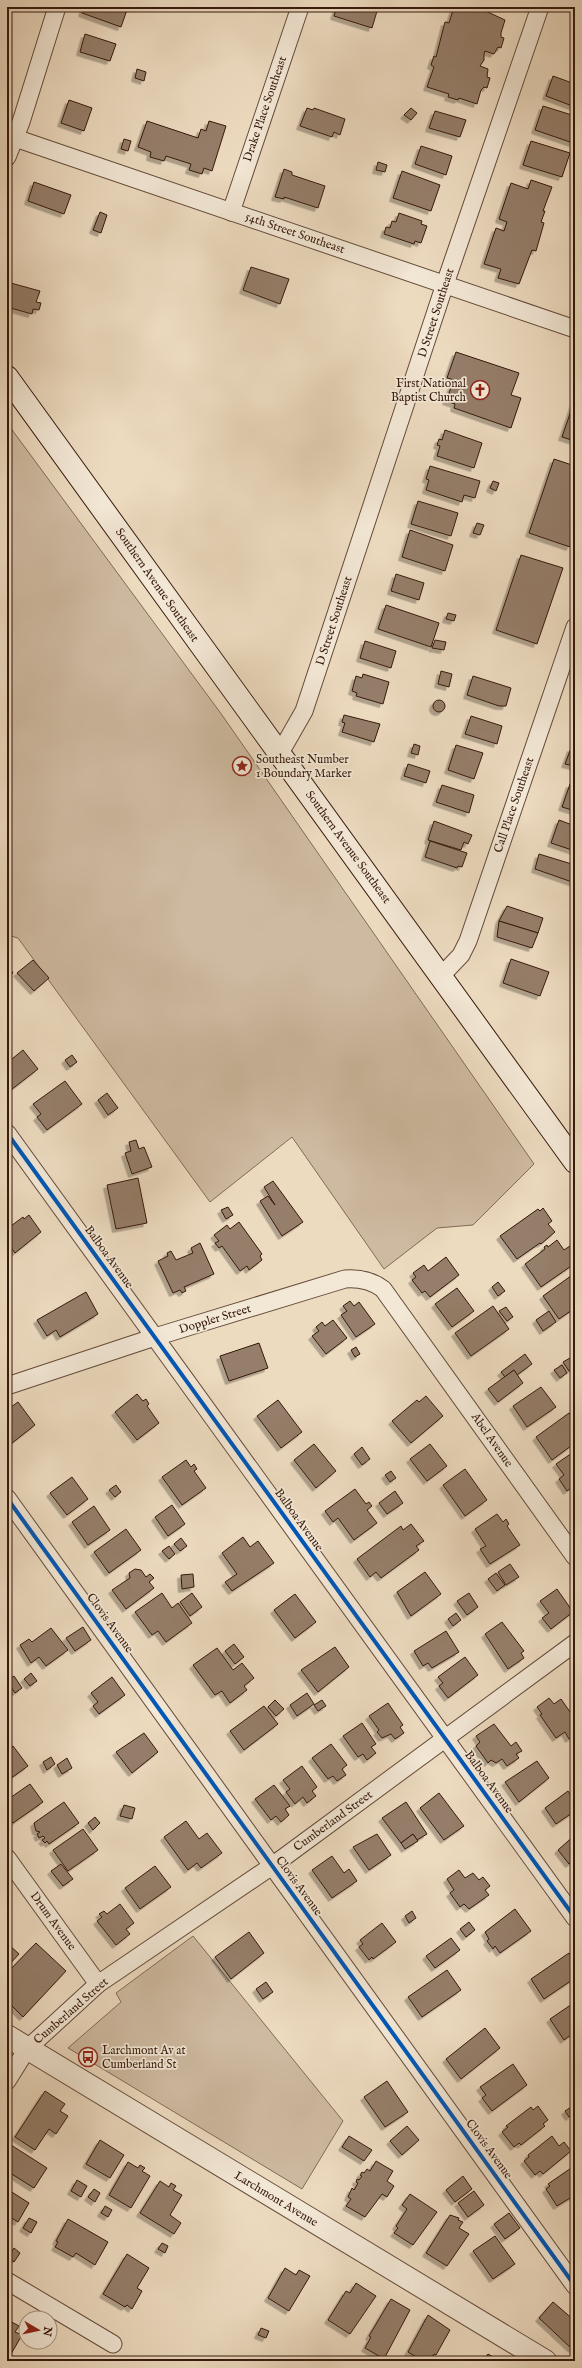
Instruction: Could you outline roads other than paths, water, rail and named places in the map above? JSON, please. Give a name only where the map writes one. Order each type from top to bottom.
[{"type":"main road","name":"Southern Avenue Southeast","points":[[7,377],[575,1162]]},
{"type":"main road","name":"Larchmont Avenue","points":[[7,2036],[545,2361]]},
{"type":"street","points":[[7,157],[15,138],[58,7]]},
{"type":"street","name":"Drake Place Southeast","points":[[231,212],[300,7]]},
{"type":"street","name":"D Street Southeast","points":[[280,753],[304,711],[445,284],[540,7]]},
{"type":"street","name":"54th Street Southeast","points":[[15,138],[575,329]]},
{"type":"street","name":"Call Place Southeast","points":[[441,976],[461,955],[468,941],[575,627]]},
{"type":"street","name":"Balboa Avenue","points":[[7,1133],[575,1918]]},
{"type":"street","name":"Doppler Street","points":[[7,1386],[155,1337],[352,1278],[362,1279],[377,1284],[408,1323]]},
{"type":"street","name":"Abel Avenue","points":[[408,1323],[575,1557]]},
{"type":"street","name":"Clovis Avenue","points":[[7,1498],[575,2286]]},
{"type":"street","name":"Cumberland Street","points":[[7,2081],[27,2049],[98,1984],[272,1866],[575,1643]]},
{"type":"street","name":"Drum Avenue","points":[[7,1858],[98,1984]]},
{"type":"street","points":[[7,2280],[113,2344]]},
{"type":"place","name":"First National Baptist Church","points":[[480,390]]},
{"type":"place","name":"Southeast Number 1 Boundary Marker","points":[[242,766]]},
{"type":"place","name":"Larchmont Av at Cumberland St","points":[[88,2057]]}]
